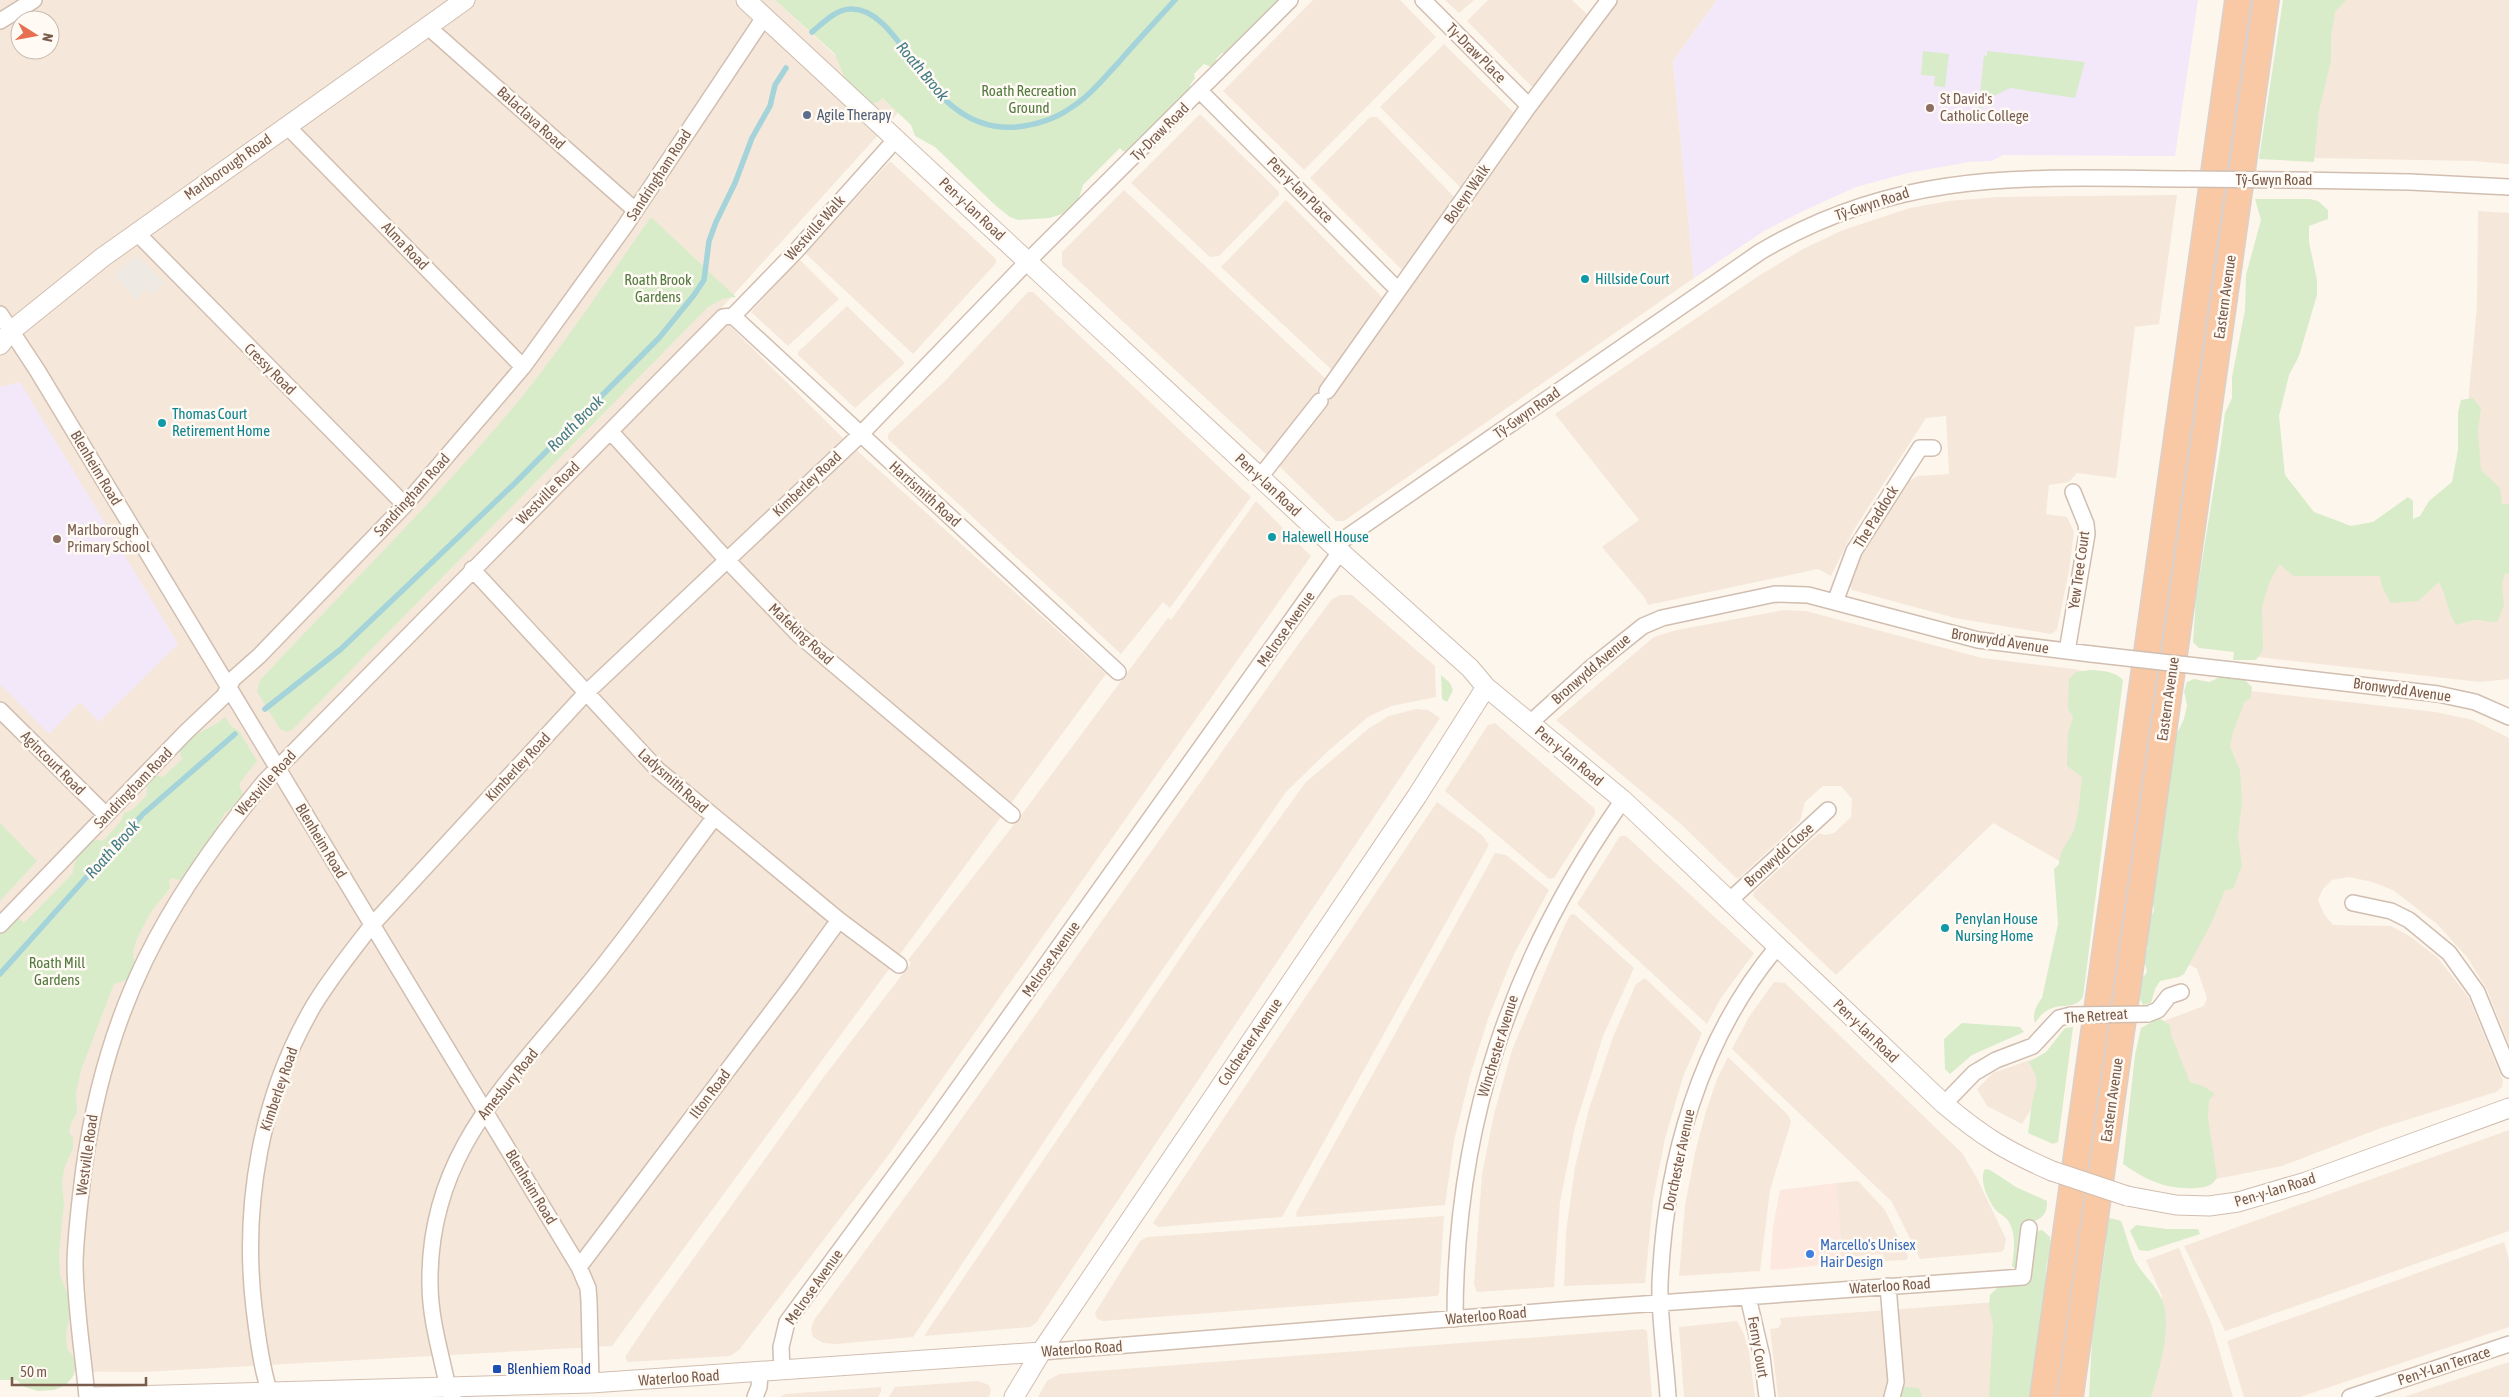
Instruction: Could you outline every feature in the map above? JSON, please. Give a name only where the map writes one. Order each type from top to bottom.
[{"type":"highway","name":"Eastern Avenue","points":[[2043,1397],[2238,0]]},
{"type":"highway","name":"Eastern Avenue","points":[[2070,1397],[2266,0]]},
{"type":"street","points":[[0,21],[34,0]]},
{"type":"street","name":"Marlborough Road","points":[[6,338],[81,272],[465,0]]},
{"type":"street","name":"Pen-y-lan Road","points":[[746,0],[1337,549],[1470,668],[1486,686],[1623,800],[1944,1104],[1976,1131],[1993,1142],[2052,1171],[2127,1196],[2176,1205],[2209,1206],[2238,1202],[2306,1182],[2509,1108]]},
{"type":"street","name":"Ty-Draw Road","points":[[1028,261],[1290,0]]},
{"type":"street","name":"Ty-Draw Place","points":[[1423,0],[1529,106]]},
{"type":"street","name":"Boleyn Walk","points":[[1260,477],[1324,396],[1529,106],[1609,0]]},
{"type":"street","name":"Sandringham Road","points":[[0,925],[224,696],[233,679],[259,656],[405,505],[523,367],[635,210],[765,16]]},
{"type":"street","name":"Balaclava Road","points":[[427,26],[635,210]]},
{"type":"street","name":"Pen-y-lan Place","points":[[1200,91],[1398,290]]},
{"type":"street","name":"Alma Road","points":[[287,126],[523,367]]},
{"type":"street","name":"Westville Walk","points":[[733,316],[796,251],[896,139]]},
{"type":"street","name":"Tŷ-Gwyn Road","points":[[1337,549],[1760,252],[1794,232],[1876,201],[1949,184],[2033,178],[2410,182],[2509,187]]},
{"type":"street","name":"Cressy Road","points":[[136,232],[405,505]]},
{"type":"street","name":"Kimberley Road","points":[[271,1394],[256,1321],[250,1270],[254,1183],[272,1100],[302,1029],[329,982],[372,926],[585,694],[726,559],[860,435],[1028,261]]},
{"type":"street","name":"Blenheim Road","points":[[0,314],[6,338],[228,688],[578,1267],[588,1288],[591,1383]]},
{"type":"street","name":"Westville Road","points":[[87,1397],[78,1326],[75,1262],[79,1209],[88,1143],[101,1077],[116,1025],[140,968],[161,927],[224,831],[277,768],[611,432],[723,316],[733,316]]},
{"type":"street","name":"Harrismith Road","points":[[733,316],[1118,672]]},
{"type":"street","name":"Mafeking Road","points":[[611,432],[726,559],[799,635],[1012,815]]},
{"type":"street","name":"The Paddock","points":[[1835,602],[1854,551],[1865,531],[1920,448],[1933,448]]},
{"type":"street","name":"Yew Tree Court","points":[[2067,651],[2087,534],[2086,524],[2073,492]]},
{"type":"street","name":"Melrose Avenue","points":[[782,1371],[780,1348],[787,1322],[932,1125],[1337,549]]},
{"type":"street","name":"Ladysmith Road","points":[[472,570],[585,694],[658,770],[839,920],[899,965]]},
{"type":"street","name":"Bronwydd Avenue","points":[[1530,723],[1631,634],[1651,622],[1775,594],[1808,595],[1978,640],[2447,696],[2475,702],[2509,717]]},
{"type":"street","name":"Colchester Avenue","points":[[1014,1397],[1041,1352],[1411,804],[1486,686]]},
{"type":"street","name":"Agincourt Road","points":[[0,710],[106,815]]},
{"type":"street","name":"Winchester Avenue","points":[[1455,1319],[1457,1260],[1465,1179],[1475,1126],[1502,1028],[1531,955],[1575,874],[1623,800]]},
{"type":"street","name":"Bronwydd Close","points":[[1730,900],[1828,810]]},
{"type":"street","name":"Amesbury Road","points":[[451,1392],[433,1318],[430,1252],[445,1188],[457,1157],[485,1111],[592,980],[714,818]]},
{"type":"street","points":[[2353,902],[2391,910],[2409,920],[2449,953],[2477,992],[2509,1070]]},
{"type":"street","name":"Ilton Road","points":[[578,1267],[792,985],[839,920]]},
{"type":"street","name":"Dorchester Avenue","points":[[1668,1397],[1661,1304],[1661,1277],[1667,1215],[1681,1135],[1688,1108],[1703,1071],[1734,1009],[1778,946]]},
{"type":"street","name":"The Retreat","points":[[1944,1104],[1974,1073],[1996,1060],[2034,1046],[2059,1018],[2071,1015],[2148,1014],[2158,1010],[2169,996],[2181,992]]},
{"type":"street","name":"Waterloo Road","points":[[92,1397],[451,1392],[760,1373],[1748,1296],[2023,1277],[2029,1228]]},
{"type":"street","points":[[1888,1286],[1896,1382],[1892,1397]]},
{"type":"street","name":"Ferny Court","points":[[1748,1296],[1762,1357],[1766,1397]]},
{"type":"street","name":"Pen-Y-Lan Terrace","points":[[2350,1397],[2509,1344]]},
{"type":"street","points":[[755,1397],[759,1387],[760,1373]]},
{"type":"shaded area","points":[[0,0],[775,0],[898,113],[717,313],[843,438],[1106,674],[612,1346],[143,1372],[0,1371]]},
{"type":"shaded area","points":[[1313,0],[1400,0],[1436,37],[1304,170],[1223,91]]},
{"type":"shaded area","points":[[1445,0],[1474,0],[1459,13]]},
{"type":"shaded area","points":[[1488,0],[1572,0],[1588,15],[1533,88],[1467,21]]},
{"type":"shaded area","points":[[1619,0],[1717,0],[1673,61],[1694,278],[1344,521],[1336,521],[1278,465],[1329,401],[1530,115]]},
{"type":"shaded area","name":"St David's Catholic College","points":[[1717,0],[2198,0],[2175,156],[2003,155],[1992,161],[1969,162],[1908,173],[1856,187],[1803,211],[1764,231],[1694,278],[1673,61]]},
{"type":"shaded area","points":[[2324,0],[2509,0],[2509,164],[2473,161],[2314,158]]},
{"type":"shaded area","points":[[1444,44],[1514,113],[1462,189],[1380,107]]},
{"type":"shaded area","points":[[1200,114],[1279,192],[1279,195],[1219,256],[1210,257],[1131,183]]},
{"type":"shaded area","points":[[1370,117],[1377,117],[1455,198],[1403,271],[1310,178]]},
{"type":"shaded area","points":[[890,161],[996,259],[996,263],[913,354],[805,253]]},
{"type":"shaded area","points":[[1124,190],[1327,380],[1268,456],[1062,265],[1062,252]]},
{"type":"shaded area","points":[[2177,195],[2159,324],[2135,327],[2116,478],[2077,473],[2069,482],[2049,485],[2046,514],[2067,517],[2074,532],[2069,571],[2057,630],[2051,634],[1955,618],[1852,590],[1850,586],[1864,550],[1907,482],[1918,476],[1949,474],[1946,416],[1926,418],[1855,528],[1831,576],[1818,569],[1648,605],[1645,598],[1602,547],[1639,520],[1555,414],[1757,277],[1803,249],[1843,230],[1910,208],[1948,201],[1998,197]]},
{"type":"shaded area","points":[[1286,200],[1383,298],[1333,371],[1221,267]]},
{"type":"shaded area","points":[[2478,211],[2509,213],[2509,679],[2480,682],[2239,655],[2254,533],[2450,557],[2464,447],[2477,306]]},
{"type":"shaded area","points":[[137,255],[164,283],[151,295],[146,289],[135,300],[115,274]]},
{"type":"shaded area","points":[[799,259],[839,299],[788,346],[751,312]]},
{"type":"shaded area","points":[[1028,292],[1033,292],[1251,497],[1170,608],[1163,602],[1121,654],[888,439],[888,434],[944,382]]},
{"type":"shaded area","points":[[847,306],[905,363],[855,408],[798,355],[798,352]]},
{"type":"shaded area","name":"Marlborough Primary School","points":[[20,382],[178,644],[99,722],[80,702],[49,734],[0,684],[0,387]]},
{"type":"shaded area","points":[[1256,501],[1311,556],[887,1157],[739,1350],[730,1356],[628,1362],[625,1357],[655,1312],[823,1078],[911,963],[908,960],[1019,818],[1168,618],[1171,620]]},
{"type":"shaded area","points":[[1340,595],[1352,595],[1435,666],[1436,697],[1391,706],[1368,717],[1327,752],[1286,792],[1078,1091],[913,1337],[837,1344],[823,1343],[813,1337],[811,1329],[814,1320],[933,1159],[1292,653],[1332,599]]},
{"type":"shaded area","points":[[1784,610],[1806,611],[1982,658],[2074,669],[2104,676],[2075,870],[1993,823],[1836,975],[1753,896],[1754,892],[1819,833],[1825,835],[1834,833],[1851,817],[1852,799],[1841,786],[1823,786],[1805,802],[1800,821],[1739,878],[1736,878],[1681,824],[1556,720],[1654,637],[1677,630]]},
{"type":"shaded area","points":[[2234,689],[2436,712],[2473,720],[2509,738],[2509,1045],[2487,990],[2467,957],[2437,924],[2393,890],[2372,882],[2349,877],[2332,880],[2323,889],[2318,900],[2324,914],[2333,925],[2391,926],[2411,937],[2438,958],[2469,998],[2503,1081],[2502,1087],[2496,1092],[2381,1128],[2282,1166],[2211,1180],[2158,1023],[2204,1006],[2207,998],[2197,969],[2190,965],[2177,968],[2222,788]]},
{"type":"shaded area","points":[[1416,709],[1428,710],[1440,718],[1036,1323],[1030,1327],[924,1336],[1200,929],[1305,783],[1368,729],[1389,716]]},
{"type":"shaded area","points":[[1495,723],[1595,809],[1595,814],[1554,878],[1549,879],[1445,791],[1488,725]]},
{"type":"shaded area","points":[[1437,802],[1482,835],[1489,845],[1282,1217],[1158,1227],[1153,1223]]},
{"type":"shaded area","points":[[1620,836],[1626,836],[1754,953],[1721,998],[1707,1024],[1577,904]]},
{"type":"shaded area","points":[[1495,853],[1506,855],[1549,890],[1514,954],[1488,1019],[1470,1076],[1454,1141],[1445,1205],[1297,1217],[1296,1213]]},
{"type":"shaded area","points":[[1574,914],[1634,968],[1603,1036],[1575,1127],[1560,1202],[1554,1287],[1477,1292],[1474,1284],[1482,1174],[1494,1114],[1512,1050],[1563,929],[1570,915]]},
{"type":"shaded area","points":[[1645,978],[1702,1033],[1683,1077],[1665,1139],[1653,1200],[1645,1283],[1564,1286],[1566,1232],[1575,1167],[1589,1109],[1613,1037],[1636,984]]},
{"type":"shaded area","points":[[1774,982],[1785,983],[1962,1153],[1977,1178],[2006,1239],[2004,1250],[2000,1252],[1920,1259],[1892,1202],[1732,1049],[1749,1017]]},
{"type":"shaded area","points":[[1728,1057],[1788,1115],[1791,1122],[1770,1190],[1760,1271],[1679,1276],[1685,1206],[1695,1153],[1717,1079]]},
{"type":"shaded area","points":[[2038,1057],[2042,1076],[2035,1103],[2022,1124],[1987,1106],[1977,1089],[1993,1073]]},
{"type":"shaded area","points":[[2509,1130],[2509,1231],[2225,1331],[2184,1246]]},
{"type":"shaded area","points":[[1858,1181],[1885,1210],[1908,1257],[1906,1260],[1884,1261],[1883,1254],[1842,1257],[1836,1183]]},
{"type":"shaded area","points":[[1836,1183],[1843,1263],[1772,1270],[1770,1268],[1773,1227],[1780,1190]]},
{"type":"shaded area","points":[[1444,1216],[1439,1293],[1437,1296],[1103,1321],[1097,1319],[1095,1313],[1140,1241],[1147,1237]]},
{"type":"shaded area","points":[[2504,1242],[2509,1259],[2509,1327],[2300,1397],[2244,1397],[2227,1341]]},
{"type":"shaded area","points":[[2179,1248],[2211,1323],[2233,1397],[2149,1397],[2162,1319],[2162,1296],[2146,1260]]},
{"type":"shaded area","points":[[2009,1301],[1994,1397],[1778,1397],[1770,1329],[1778,1328],[1781,1324],[1780,1318]]},
{"type":"shaded area","points":[[1737,1321],[1744,1334],[1749,1352],[1755,1397],[1684,1397],[1679,1327]]},
{"type":"shaded area","points":[[1644,1329],[1647,1331],[1652,1397],[1038,1397],[1047,1381],[1059,1374]]},
{"type":"shaded area","points":[[2509,1362],[2509,1397],[2404,1397]]},
{"type":"shaded area","points":[[978,1381],[989,1385],[991,1390],[989,1397],[889,1397],[895,1387]]},
{"type":"shaded area","points":[[881,1387],[878,1397],[780,1397],[785,1394]]},
{"type":"green space","name":"Roath Recreation Ground","points":[[775,0],[1284,0],[1266,29],[1265,35],[1229,55],[1222,53],[1216,59],[1220,65],[1216,69],[1204,64],[1194,74],[1195,78],[1190,85],[1189,95],[1151,136],[1143,135],[1134,146],[1124,152],[1120,148],[1083,185],[1077,204],[1065,213],[1050,218],[1018,220],[1010,217],[996,206],[935,147],[915,136],[911,125],[882,98],[878,102],[866,105],[850,91],[835,54]]},
{"type":"green space","points":[[2283,0],[2346,0],[2335,12],[2331,38],[2331,61],[2319,111],[2314,162],[2259,159]]},
{"type":"green space","points":[[1923,51],[1949,54],[1945,87],[1934,86],[1935,76],[1921,75]]},
{"type":"green space","points":[[1987,51],[2085,62],[2075,98],[2010,88],[1992,97],[1978,112],[1984,55],[1987,56]]},
{"type":"green space","points":[[2255,199],[2310,199],[2318,201],[2328,210],[2328,219],[2309,226],[2309,242],[2317,280],[2317,295],[2299,356],[2289,375],[2279,416],[2285,475],[2314,512],[2351,526],[2373,522],[2408,497],[2413,501],[2413,519],[2420,516],[2429,501],[2452,482],[2458,450],[2458,412],[2461,400],[2473,398],[2481,408],[2478,432],[2481,470],[2500,488],[2502,504],[2509,504],[2509,574],[2505,573],[2502,586],[2504,605],[2498,621],[2474,620],[2456,625],[2439,582],[2418,601],[2391,603],[2382,587],[2380,576],[2293,576],[2280,564],[2270,581],[2262,606],[2263,650],[2256,660],[2233,660],[2234,652],[2199,648],[2193,642],[2196,598],[2225,413],[2232,398],[2232,377],[2245,310],[2246,275],[2261,220]]},
{"type":"green space","name":"Roath Brook Gardens","points":[[651,217],[736,297],[725,298],[708,307],[293,729],[287,732],[280,729],[257,692],[260,680],[425,506],[520,399],[571,332]]},
{"type":"green space","points":[[2091,670],[2112,673],[2123,680],[2083,997],[2073,1005],[2055,1007],[2048,1010],[2035,1023],[2034,1013],[2042,998],[2058,924],[2054,869],[2059,864],[2062,850],[2075,827],[2082,777],[2067,766],[2068,733],[2073,717],[2068,709],[2069,679],[2076,672]]},
{"type":"green space","points":[[2228,674],[2242,677],[2252,687],[2250,699],[2245,701],[2233,732],[2230,747],[2240,770],[2242,802],[2238,836],[2242,866],[2233,889],[2225,890],[2211,924],[2184,974],[2160,981],[2155,989],[2151,1003],[2143,1005],[2137,992],[2137,985],[2147,972],[2144,958],[2148,947],[2145,941],[2147,927],[2154,910],[2149,879],[2161,803],[2167,797],[2164,795],[2171,774],[2170,756],[2172,744],[2184,719],[2187,705],[2184,691],[2187,682],[2194,679],[2209,682]]},
{"type":"green space","points":[[1441,675],[1450,683],[1453,690],[1447,702],[1442,699]]},
{"type":"green space","name":"Roath Mill Gardens","points":[[225,717],[232,727],[239,731],[257,761],[239,784],[243,795],[238,803],[224,814],[207,847],[185,881],[171,878],[169,881],[170,888],[150,913],[133,951],[135,970],[127,980],[114,984],[81,1070],[76,1093],[77,1113],[71,1123],[69,1133],[73,1137],[73,1148],[64,1169],[62,1183],[64,1202],[59,1253],[60,1275],[72,1304],[66,1334],[67,1348],[76,1361],[74,1375],[66,1385],[54,1390],[38,1391],[22,1386],[17,1380],[0,1380],[0,924],[20,919],[24,923],[73,873],[78,855],[86,845],[97,840],[103,841],[121,821],[124,813],[132,810],[147,795],[149,780],[155,776],[163,777],[182,759],[179,750],[184,744]]},
{"type":"green space","points":[[0,823],[37,861],[0,901]]},
{"type":"green space","points":[[2159,1018],[2170,1025],[2171,1035],[2190,1082],[2203,1086],[2215,1094],[2209,1100],[2208,1118],[2217,1177],[2211,1184],[2206,1186],[2186,1188],[2167,1186],[2149,1180],[2123,1164],[2135,1055],[2141,1028]]},
{"type":"green space","points":[[1962,1023],[2020,1027],[2024,1032],[1972,1055],[1950,1074],[1945,1069],[1944,1039]]},
{"type":"green space","points":[[2073,1027],[2058,1142],[2053,1144],[2028,1133],[2036,1083],[2035,1075],[2029,1062],[2046,1052],[2065,1028]]},
{"type":"green space","points":[[1985,1169],[1990,1170],[2016,1187],[2047,1201],[2044,1214],[2020,1229],[2022,1236],[2042,1230],[2050,1237],[2051,1245],[2046,1268],[2044,1344],[2034,1370],[2029,1397],[1989,1397],[1993,1325],[1989,1307],[1990,1295],[1998,1287],[2010,1282],[2017,1271],[2012,1266],[2014,1245],[2012,1229],[2009,1221],[1994,1208],[1986,1194],[1983,1183]]},
{"type":"green space","points":[[2110,1218],[2121,1221],[2135,1261],[2157,1290],[2165,1310],[2166,1331],[2160,1365],[2151,1397],[2089,1397],[2092,1339],[2106,1244],[2105,1224]]},
{"type":"green space","points":[[2136,1225],[2167,1229],[2198,1229],[2200,1234],[2148,1251],[2139,1250],[2130,1231]]},
{"type":"green space","points":[[1904,1387],[1919,1388],[1922,1397],[1899,1397]]},
{"type":"waterway","name":"Roath Brook","points":[[812,32],[840,11],[851,9],[870,14],[887,28],[938,92],[959,111],[985,124],[1016,127],[1050,119],[1063,113],[1083,99],[1175,0]]},
{"type":"waterway","name":"Roath Brook","points":[[265,709],[341,649],[514,484],[659,338],[694,295],[704,280],[709,241],[716,222],[735,183],[752,138],[770,106],[775,85],[786,68]]},
{"type":"waterway","name":"Roath Brook","points":[[0,974],[143,814],[235,734]]},
{"type":"place","name":"St David's Catholic College","points":[[1930,108]]},
{"type":"place","name":"Agile Therapy","points":[[807,115]]},
{"type":"place","name":"Hillside Court","points":[[1585,279]]},
{"type":"place","name":"Thomas Court Retirement Home","points":[[162,423]]},
{"type":"place","name":"Halewell House","points":[[1272,537]]},
{"type":"place","name":"Marlborough Primary School","points":[[57,539]]},
{"type":"place","name":"Penylan House Nursing Home","points":[[1945,928]]},
{"type":"place","name":"Marcello's Unisex Hair Design","points":[[1810,1254]]},
{"type":"place","name":"Blenhiem Road","points":[[497,1369]]}]
